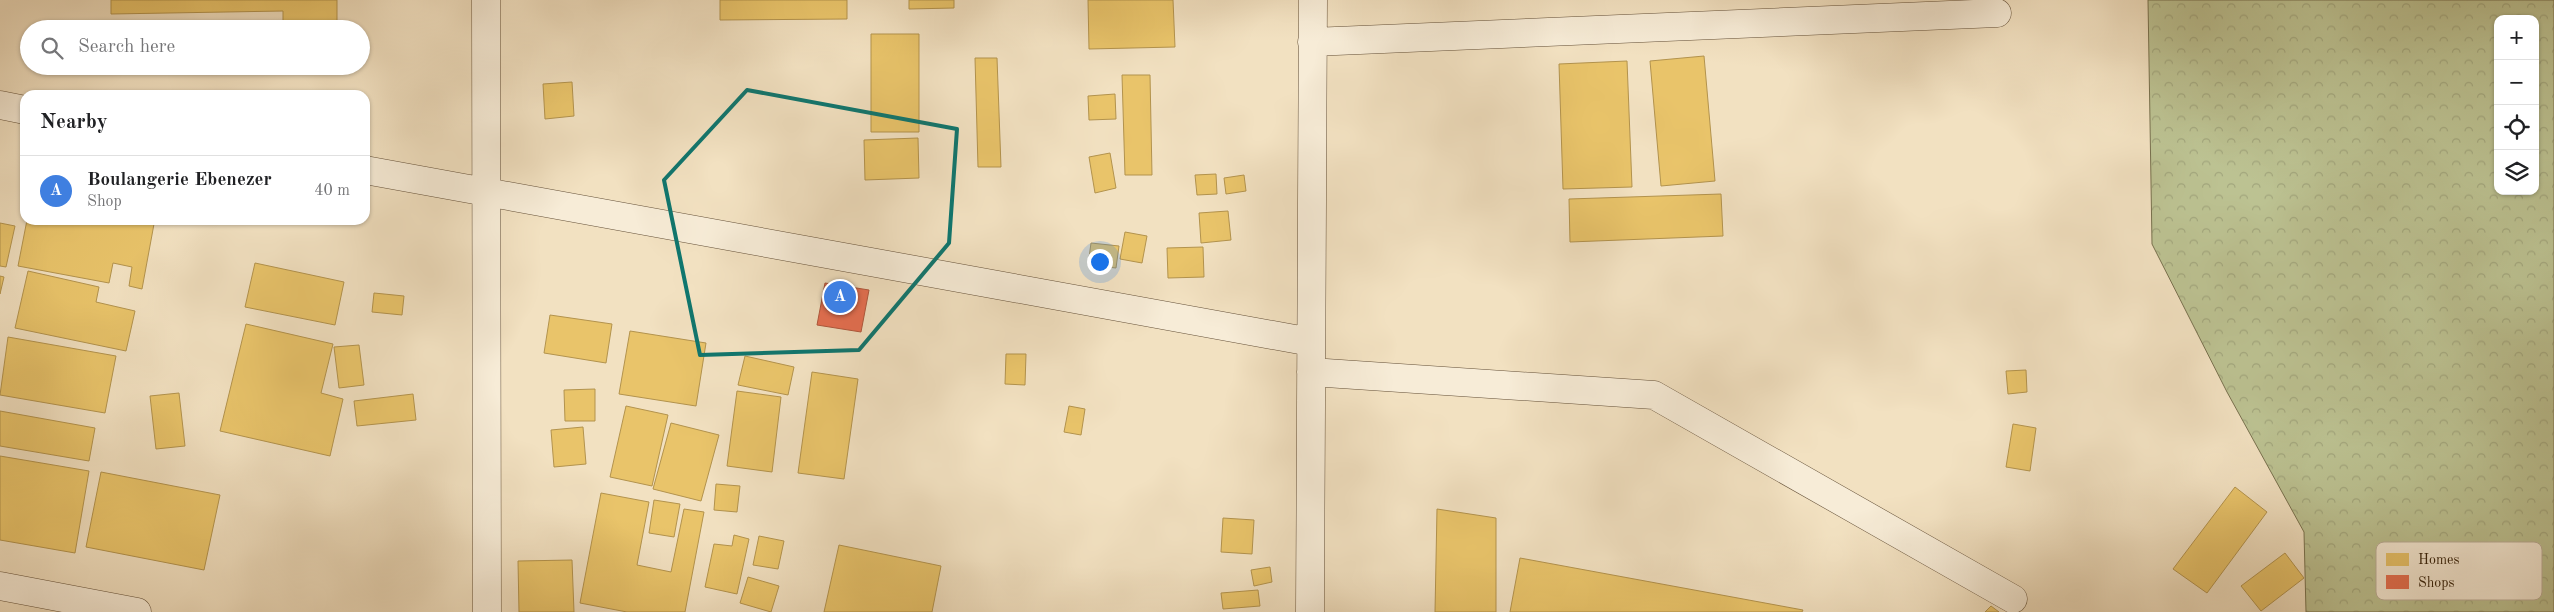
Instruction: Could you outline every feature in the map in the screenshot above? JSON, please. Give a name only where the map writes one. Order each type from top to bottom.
[{"type":"street","points":[[486,0],[488,612]]},
{"type":"street","points":[[1310,612],[1313,0]]},
{"type":"street","points":[[1312,42],[1997,13]]},
{"type":"street","points":[[0,105],[20,109]]},
{"type":"street","points":[[370,171],[1311,342]]},
{"type":"street","points":[[1311,372],[1654,395],[2013,599]]},
{"type":"street","points":[[0,586],[137,612]]},
{"type":"highlighted area","points":[[747,90],[957,129],[949,243],[859,350],[700,355],[664,180]]},
{"type":"green space","points":[[2148,0],[2554,0],[2554,612],[2306,612],[2304,532],[2227,392],[2152,244]]},
{"type":"building: Homes","points":[[111,0],[337,0],[337,20],[283,20],[283,11],[111,14]]},
{"type":"building: Homes","points":[[720,0],[847,0],[847,19],[720,20]]},
{"type":"building: Homes","points":[[909,0],[954,0],[954,8],[909,9]]},
{"type":"building: Homes","points":[[1088,0],[1173,0],[1175,47],[1089,49]]},
{"type":"building: Homes","points":[[871,34],[919,34],[919,132],[871,132]]},
{"type":"building: Homes","points":[[1704,56],[1715,181],[1661,186],[1650,61]]},
{"type":"building: Homes","points":[[975,58],[997,58],[1001,167],[978,167]]},
{"type":"building: Homes","points":[[1627,61],[1632,187],[1563,189],[1559,64]]},
{"type":"building: Homes","points":[[1122,75],[1150,75],[1152,175],[1125,175]]},
{"type":"building: Homes","points":[[572,82],[574,116],[545,119],[543,84]]},
{"type":"building: Homes","points":[[1115,94],[1116,119],[1089,120],[1088,96]]},
{"type":"building: Homes","points":[[918,138],[919,178],[865,180],[864,140]]},
{"type":"building: Homes","points":[[1110,153],[1116,188],[1095,193],[1089,157]]},
{"type":"building: Homes","points":[[1216,174],[1217,194],[1197,195],[1195,175]]},
{"type":"building: Homes","points":[[1244,175],[1246,191],[1226,194],[1224,178]]},
{"type":"building: Homes","points":[[1721,194],[1723,236],[1570,242],[1569,199]]},
{"type":"building: Homes","points":[[1228,211],[1231,240],[1201,243],[1199,213]]},
{"type":"building: Homes","points":[[0,223],[15,226],[6,267],[0,266]]},
{"type":"building: Homes","points":[[26,225],[154,225],[142,289],[129,286],[132,267],[113,263],[109,283],[18,266]]},
{"type":"building: Homes","points":[[1125,232],[1147,236],[1142,263],[1120,259]]},
{"type":"building: Homes","points":[[1091,243],[1119,246],[1116,268],[1088,265]]},
{"type":"building: Homes","points":[[1203,247],[1204,277],[1168,278],[1167,248]]},
{"type":"building: Homes","points":[[255,263],[344,282],[335,325],[245,307]]},
{"type":"building: Homes","points":[[28,271],[99,287],[96,302],[135,311],[126,351],[15,328]]},
{"type":"building: Homes","points":[[0,276],[4,277],[0,294]]},
{"type":"building: Homes","points":[[374,293],[404,296],[402,315],[372,312]]},
{"type":"building: Homes","points":[[550,315],[612,324],[606,363],[544,353]]},
{"type":"building: Homes","points":[[246,324],[333,344],[321,393],[343,399],[330,456],[220,431]]},
{"type":"building: Homes","points":[[630,331],[706,343],[696,406],[619,394]]},
{"type":"building: Homes","points":[[8,337],[116,356],[105,413],[0,395]]},
{"type":"building: Homes","points":[[359,345],[364,385],[339,388],[334,347]]},
{"type":"building: Homes","points":[[1006,354],[1026,354],[1025,385],[1005,384]]},
{"type":"building: Homes","points":[[745,356],[794,367],[788,395],[738,385]]},
{"type":"building: Homes","points":[[2026,370],[2027,392],[2008,394],[2006,371]]},
{"type":"building: Homes","points":[[812,372],[858,379],[844,479],[798,473]]},
{"type":"building: Homes","points":[[595,389],[595,421],[565,421],[564,390]]},
{"type":"building: Homes","points":[[737,391],[781,397],[772,472],[727,466]]},
{"type":"building: Homes","points":[[179,393],[185,446],[156,449],[150,396]]},
{"type":"building: Homes","points":[[413,394],[416,420],[357,426],[354,401]]},
{"type":"building: Homes","points":[[626,406],[668,415],[652,486],[610,477]]},
{"type":"building: Homes","points":[[1069,406],[1085,409],[1081,435],[1064,432]]},
{"type":"building: Homes","points":[[0,411],[95,428],[89,461],[0,446]]},
{"type":"building: Homes","points":[[671,423],[719,435],[701,501],[653,489]]},
{"type":"building: Homes","points":[[2013,424],[2036,428],[2030,471],[2006,467]]},
{"type":"building: Homes","points":[[583,427],[586,464],[554,467],[551,430]]},
{"type":"building: Homes","points":[[0,456],[89,471],[75,553],[0,540]]},
{"type":"building: Homes","points":[[101,472],[220,495],[204,570],[86,547]]},
{"type":"building: Homes","points":[[716,484],[740,486],[737,512],[714,510]]},
{"type":"building: Homes","points":[[2235,487],[2267,512],[2207,593],[2173,569]]},
{"type":"building: Homes","points":[[601,493],[649,502],[637,565],[671,572],[684,509],[704,512],[685,612],[627,612],[580,603]]},
{"type":"building: Homes","points":[[654,500],[680,504],[674,537],[649,533]]},
{"type":"building: Homes","points":[[1437,509],[1496,518],[1496,612],[1435,612]]},
{"type":"building: Homes","points":[[1223,518],[1254,520],[1252,554],[1221,552]]},
{"type":"building: Homes","points":[[734,535],[749,539],[737,594],[705,587],[714,544],[732,546]]},
{"type":"building: Homes","points":[[759,536],[784,541],[778,569],[753,565]]},
{"type":"building: Homes","points":[[839,545],[941,566],[932,612],[824,612]]},
{"type":"building: Homes","points":[[2285,553],[2304,578],[2261,611],[2241,586]]},
{"type":"building: Homes","points":[[1520,558],[1803,610],[1802,612],[1510,612]]},
{"type":"building: Homes","points":[[572,560],[574,612],[519,612],[518,561]]},
{"type":"building: Homes","points":[[1270,567],[1272,582],[1254,586],[1251,570]]},
{"type":"building: Homes","points":[[748,577],[779,586],[771,612],[740,603]]},
{"type":"building: Homes","points":[[1258,590],[1260,606],[1223,609],[1221,593]]},
{"type":"building: Homes","points":[[1991,606],[1999,612],[1985,612]]},
{"type":"building: Shops","points":[[825,283],[869,290],[861,332],[817,325]]},
{"type":"place","name":"Boulangerie Ebenezer","points":[[840,297]]}]
